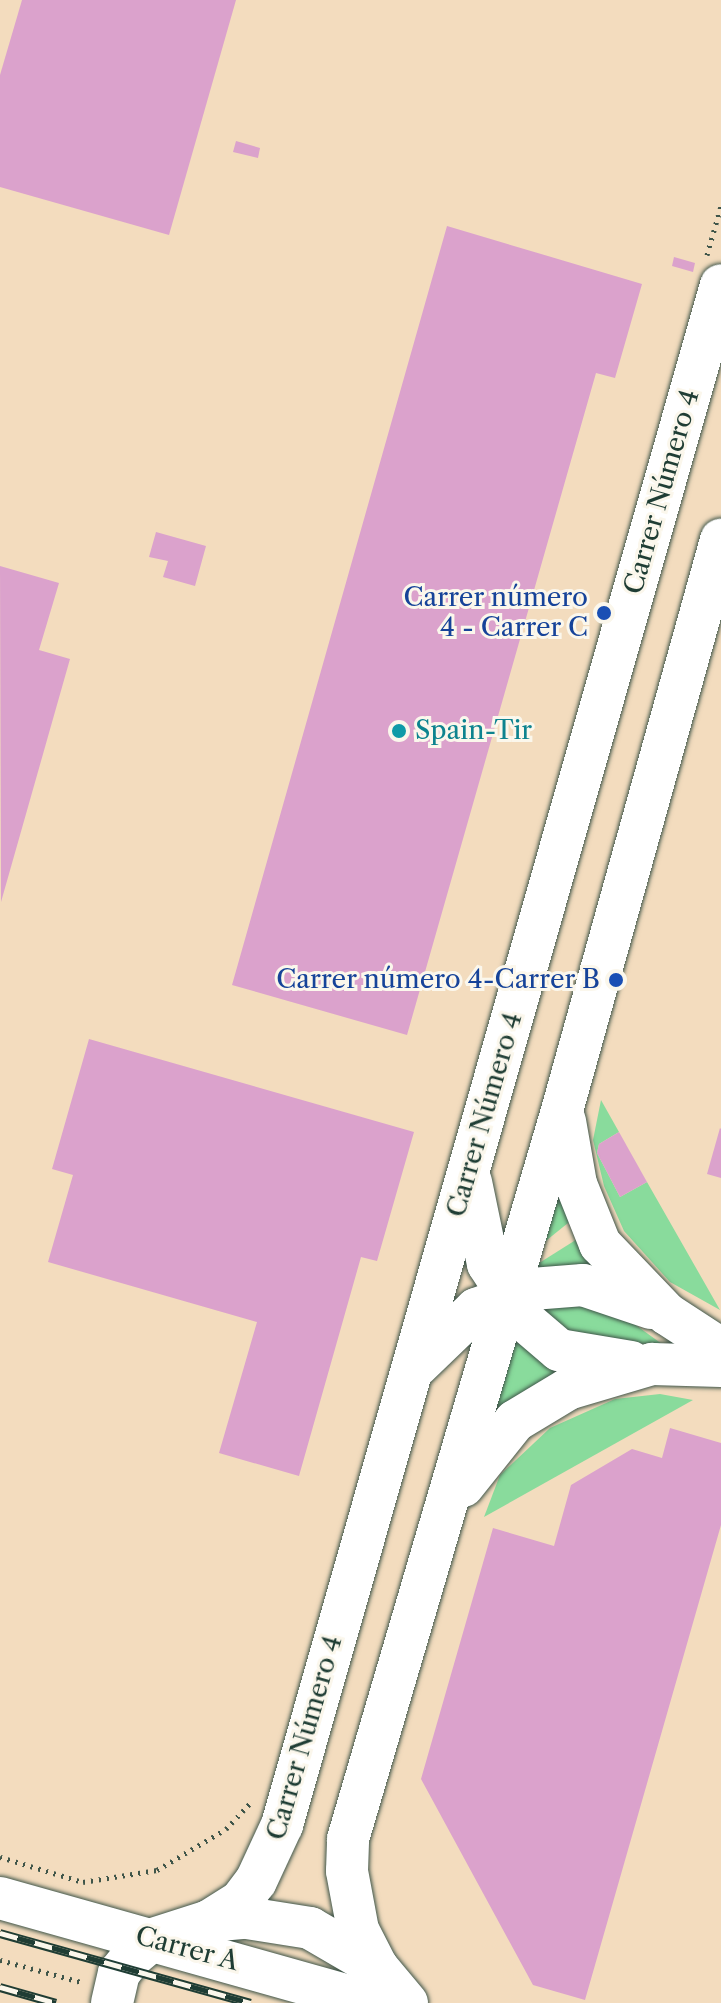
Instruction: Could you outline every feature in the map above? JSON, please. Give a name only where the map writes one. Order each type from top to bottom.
[{"type":"street","name":"Carrer Número 4","points":[[209,1921],[240,1902],[256,1881],[282,1825],[683,420],[716,260]]},
{"type":"street","points":[[683,420],[721,384]]},
{"type":"street","points":[[375,1985],[351,1902],[348,1839],[563,1107],[715,574],[721,540]]},
{"type":"street","points":[[563,1107],[576,1184],[600,1244],[667,1314],[721,1349]]},
{"type":"street","points":[[470,1171],[480,1234],[506,1298],[559,1350],[590,1359],[721,1366]]},
{"type":"street","points":[[411,1372],[454,1325],[476,1309],[561,1284],[583,1285],[667,1314]]},
{"type":"street","points":[[448,1507],[515,1421],[568,1389],[652,1364]]},
{"type":"street","name":"Carrer A","points":[[0,1898],[153,1939],[375,1985]]},
{"type":"street","points":[[113,1997],[133,1956],[153,1939],[209,1921],[247,1918],[301,1925],[375,1985],[407,2003]]},
{"type":"path","points":[[0,1857],[83,1882],[157,1870],[226,1829],[255,1798]]},
{"type":"path","points":[[0,1960],[113,1997]]},
{"type":"green space","points":[[601,1100],[619,1132],[599,1144],[597,1153],[620,1197],[647,1182],[720,1310],[670,1282],[624,1231],[604,1186],[593,1140]]},
{"type":"green space","points":[[561,1179],[573,1219],[542,1244]]},
{"type":"green space","points":[[582,1236],[608,1277],[535,1269],[536,1265]]},
{"type":"green space","points":[[559,1297],[619,1313],[662,1344],[589,1343],[541,1316],[544,1301]]},
{"type":"green space","points":[[517,1337],[567,1366],[490,1428]]},
{"type":"green space","points":[[660,1394],[693,1400],[484,1517],[500,1475],[550,1428],[615,1399]]},
{"type":"building","points":[[22,0],[236,0],[169,235],[0,187],[0,75]]},
{"type":"building","points":[[236,141],[260,148],[258,158],[233,152]]},
{"type":"building","name":"Spain-Tir","points":[[447,226],[642,284],[615,378],[596,373],[407,1035],[232,985]]},
{"type":"building","points":[[674,257],[695,263],[693,272],[672,266]]},
{"type":"building","points":[[156,532],[206,546],[195,586],[163,577],[168,561],[149,557]]},
{"type":"building","points":[[0,566],[59,583],[39,650],[70,659],[1,902]]},
{"type":"building","points":[[89,1039],[414,1132],[377,1261],[361,1257],[299,1476],[219,1453],[257,1322],[48,1262],[73,1175],[52,1169]]},
{"type":"building","points":[[721,1129],[721,1178],[707,1174]]},
{"type":"building","points":[[619,1132],[647,1182],[620,1197],[597,1153],[599,1144]]},
{"type":"building","points":[[670,1428],[721,1443],[721,1525],[585,2000],[533,1985],[421,1779],[493,1528],[554,1546],[571,1485],[632,1449],[662,1458]]},
{"type":"railway","points":[[0,1933],[250,2003]]},
{"type":"railway","points":[[0,1987],[56,2003]]},
{"type":"place","name":"Carrer número 4 - Carrer C","points":[[604,613]]},
{"type":"place","name":"Spain-Tir","points":[[399,731]]},
{"type":"place","name":"Carrer número 4-Carrer B","points":[[616,980]]}]
